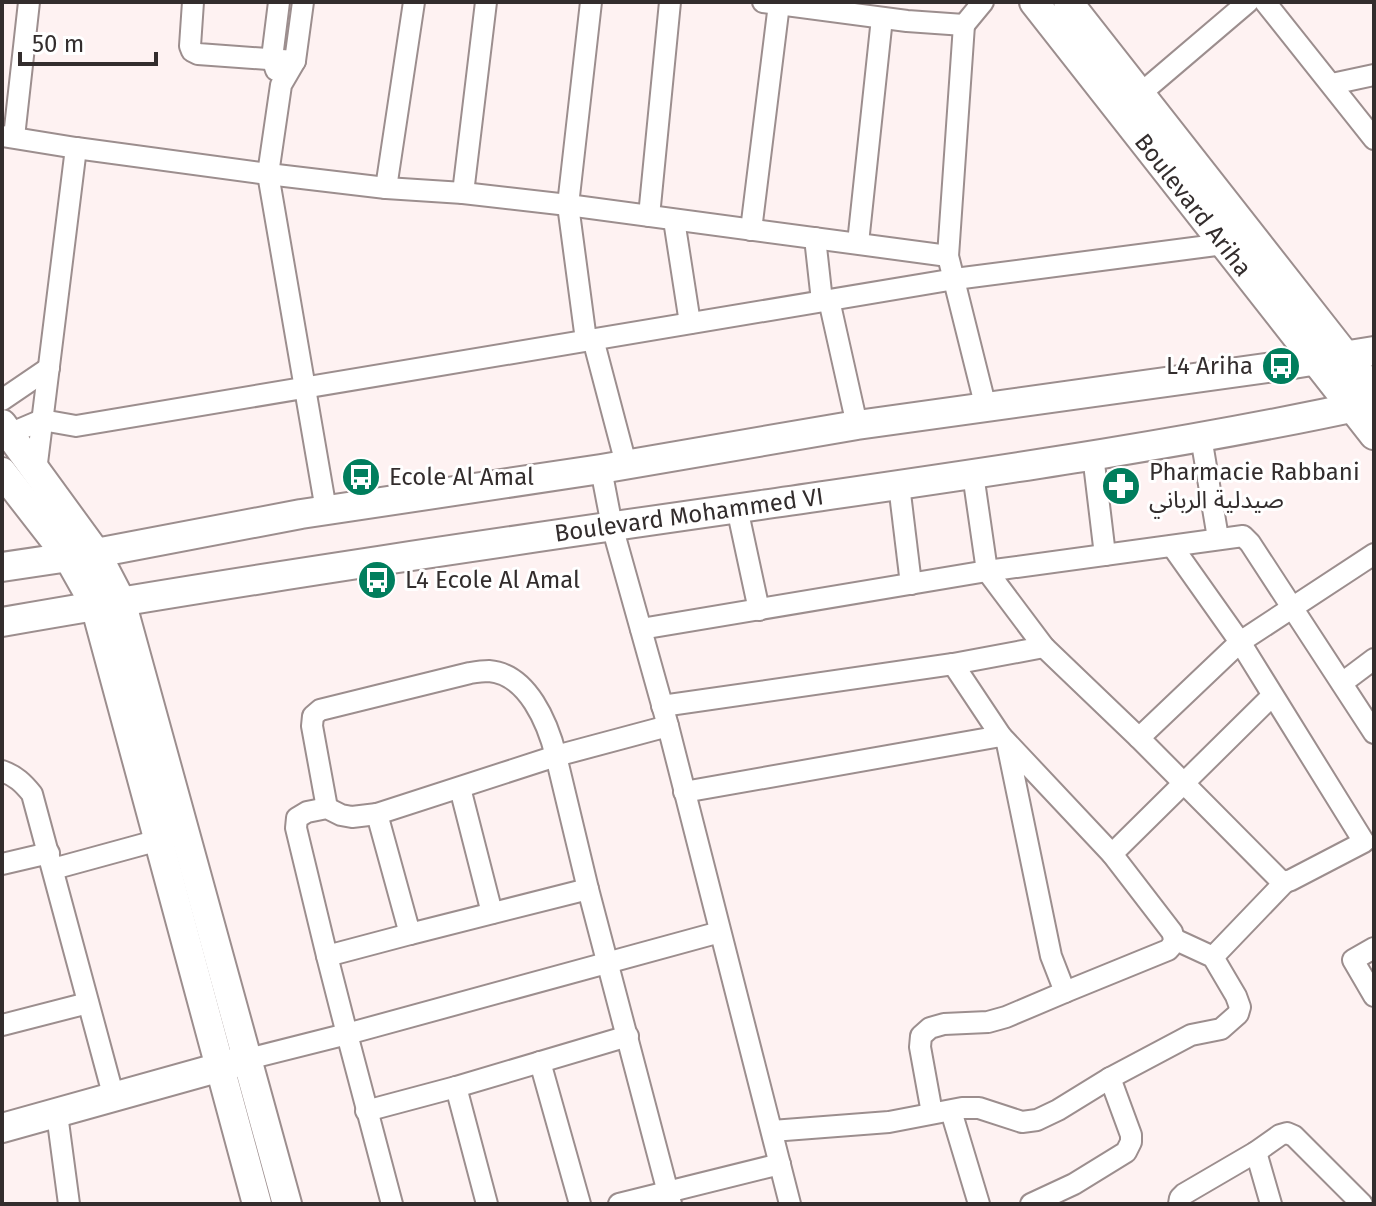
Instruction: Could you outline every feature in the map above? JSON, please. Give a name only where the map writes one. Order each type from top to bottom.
[{"type":"main road","name":"Boulevard Ariha","points":[[1034,2],[1315,360],[1367,401]]},
{"type":"main road","name":"Boulevard Ariha","points":[[1068,2],[1345,355],[1367,401]]},
{"type":"main road","points":[[2,567],[326,510],[614,467],[857,425],[1374,351]]},
{"type":"main road","points":[[1367,401],[1374,435]]},
{"type":"main road","name":"Boulevard Mohammed VI","points":[[2,622],[108,603],[1093,455],[1201,437],[1367,401]]},
{"type":"main road","points":[[4,432],[36,471],[108,603],[248,1059],[287,1204]]},
{"type":"main road","points":[[2,472],[82,555]]},
{"type":"main road","points":[[108,603],[159,840],[257,1204]]},
{"type":"main road","points":[[2,1128],[248,1059]]},
{"type":"street","points":[[29,2],[8,137],[268,174],[568,205],[948,256]]},
{"type":"street","points":[[193,2],[192,51],[198,54],[295,61]]},
{"type":"street","points":[[279,2],[272,58],[281,85]]},
{"type":"street","points":[[303,2],[295,61],[281,85],[268,174],[326,510]]},
{"type":"street","points":[[386,188],[414,2]]},
{"type":"street","points":[[463,193],[486,2]]},
{"type":"street","points":[[591,2],[568,205],[589,340],[614,467],[612,526],[665,716],[790,1204]]},
{"type":"street","points":[[649,216],[670,2]]},
{"type":"street","points":[[983,2],[964,25],[948,256],[986,408]]},
{"type":"street","points":[[1140,94],[1248,2]]},
{"type":"street","points":[[1265,2],[1374,139]]},
{"type":"street","points":[[751,230],[771,3],[888,10],[907,21],[964,25]]},
{"type":"street","points":[[858,243],[888,10]]},
{"type":"street","points":[[1332,84],[1374,75]]},
{"type":"street","points":[[36,471],[76,148]]},
{"type":"street","points":[[674,220],[690,323]]},
{"type":"street","points":[[815,238],[825,301],[857,425]]},
{"type":"street","points":[[4,432],[42,420],[76,426],[955,279],[1224,244]]},
{"type":"street","points":[[2,400],[49,368]]},
{"type":"street","points":[[1201,437],[1218,538]]},
{"type":"street","points":[[1093,455],[1105,555]]},
{"type":"street","points":[[973,474],[987,571],[1044,647],[1285,882]]},
{"type":"street","points":[[899,485],[911,584]]},
{"type":"street","points":[[737,508],[759,610]]},
{"type":"street","points":[[641,629],[987,571],[1243,536],[1374,733]]},
{"type":"street","points":[[1172,546],[1240,642],[1272,696],[1369,839],[1285,882],[1213,957]]},
{"type":"street","points":[[1139,738],[1240,642],[1371,562]]},
{"type":"street","points":[[392,1204],[327,956],[296,828],[297,818],[307,812],[327,808],[352,817],[377,814],[556,756],[665,716],[1044,647]]},
{"type":"street","points":[[1342,683],[1374,659]]},
{"type":"street","points":[[953,664],[1004,740],[1112,854],[1172,932],[1174,939],[1173,946],[1168,950],[997,1020],[944,1024],[930,1028],[921,1036],[920,1047],[942,1112],[979,1204]]},
{"type":"street","points":[[327,808],[312,726],[313,716],[320,710],[470,673],[491,671],[506,676],[518,685],[541,713],[549,729],[670,1198]]},
{"type":"street","points":[[1112,854],[1272,696]]},
{"type":"street","points":[[684,792],[1004,740]]},
{"type":"street","points":[[1004,740],[1051,956],[1065,992]]},
{"type":"street","points":[[2,771],[22,782],[32,794],[114,1098]]},
{"type":"street","points":[[460,788],[492,913]]},
{"type":"street","points":[[377,814],[410,934]]},
{"type":"street","points":[[2,864],[51,861],[159,840]]},
{"type":"street","points":[[327,956],[588,889]]},
{"type":"street","points":[[248,1059],[720,932]]},
{"type":"street","points":[[772,1131],[889,1122],[979,1108],[1022,1122],[1037,1120],[1058,1110],[1191,1035],[1221,1029],[1238,1014],[1240,1007],[1236,996],[1213,957],[1174,939]]},
{"type":"street","points":[[1374,948],[1353,960],[1374,996]]},
{"type":"street","points":[[2,1025],[88,1003]]},
{"type":"street","points":[[366,1111],[628,1036]]},
{"type":"street","points":[[540,1062],[580,1204]]},
{"type":"street","points":[[1031,1204],[1074,1184],[1126,1152],[1131,1135],[1110,1078]]},
{"type":"street","points":[[456,1087],[487,1204]]},
{"type":"street","points":[[57,1114],[69,1204],[76,1204]]},
{"type":"street","points":[[1179,1204],[1184,1194],[1287,1133],[1294,1136],[1362,1204]]},
{"type":"street","points":[[1250,1155],[1258,1204]]},
{"type":"street","points":[[1250,1155],[1271,1204]]},
{"type":"street","points":[[619,1204],[670,1198],[780,1164]]},
{"type":"place","name":"L4 Ariha","points":[[1281,366]]},
{"type":"place","name":"Ecole Al Amal","points":[[361,477]]},
{"type":"place","name":"Pharmacie Rabbani صيدلية الرباني","points":[[1121,486]]},
{"type":"place","name":"L4 Ecole Al Amal","points":[[377,580]]}]
